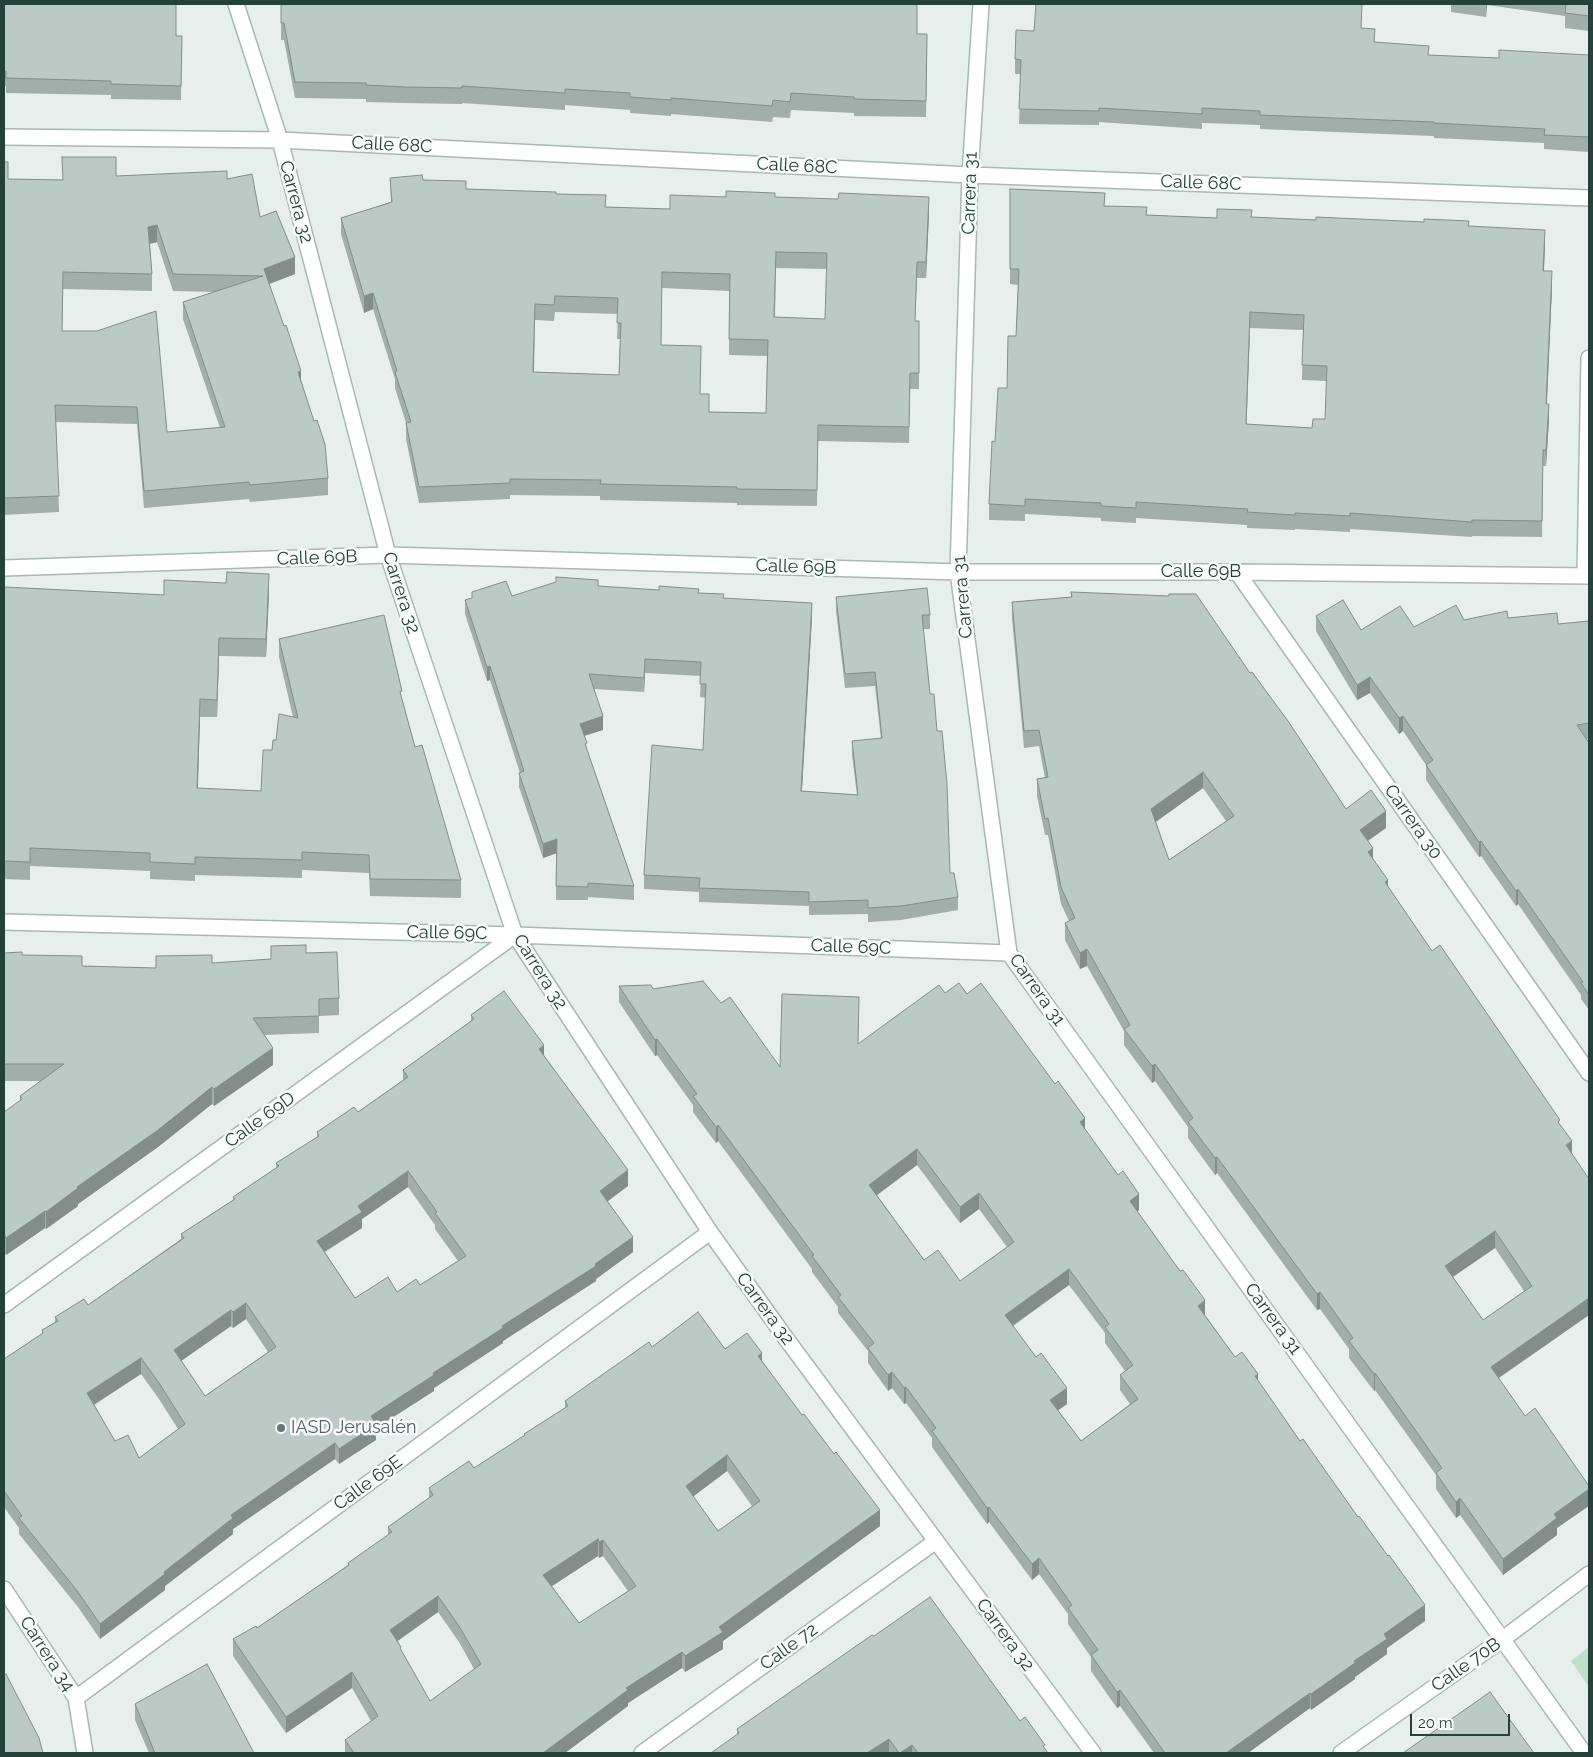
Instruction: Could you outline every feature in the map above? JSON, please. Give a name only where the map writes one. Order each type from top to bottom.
[{"type":"street","name":"Carrera 32","points":[[236,4],[280,140],[388,555],[515,935],[710,1232],[785,1337],[1092,1753]]},
{"type":"street","name":"Carrera 31","points":[[981,4],[970,175],[958,572],[1009,952],[1584,1753]]},
{"type":"street","name":"Calle 68C","points":[[4,137],[280,140],[970,175],[1589,198]]},
{"type":"street","points":[[1587,576],[1589,358]]},
{"type":"street","name":"Calle 69B","points":[[4,568],[388,555],[958,572],[1237,572],[1587,576]]},
{"type":"street","name":"Carrera 30","points":[[1237,572],[1589,1073]]},
{"type":"street","name":"Calle 69C","points":[[4,922],[515,935],[1009,952]]},
{"type":"street","name":"Calle 69D","points":[[4,1305],[515,935]]},
{"type":"street","name":"Calle 69E","points":[[76,1698],[710,1232]]},
{"type":"street","name":"Calle 72","points":[[642,1753],[936,1540]]},
{"type":"street","name":"Calle 70B","points":[[1340,1753],[1502,1639],[1589,1574]]},
{"type":"street","name":"Carrera 34","points":[[4,1589],[76,1698],[85,1753]]},
{"type":"green space","points":[[1589,1647],[1589,1687],[1571,1661]]},
{"type":"building","points":[[4,4],[176,4],[176,36],[182,36],[181,86],[111,84],[111,81],[6,78],[6,71],[4,71]]},
{"type":"building","points":[[281,4],[917,4],[917,34],[927,34],[926,101],[854,99],[854,97],[791,93],[790,102],[773,100],[772,106],[671,98],[671,100],[630,97],[630,93],[565,89],[565,93],[462,86],[462,88],[405,87],[366,85],[366,83],[295,82],[284,23],[281,23]]},
{"type":"building","points":[[1036,4],[1362,4],[1361,28],[1375,29],[1374,42],[1429,46],[1428,55],[1499,58],[1499,50],[1589,55],[1589,137],[1544,135],[1545,129],[1434,122],[1260,115],[1260,111],[1202,108],[1202,114],[1099,108],[1099,111],[1019,109],[1021,60],[1015,59],[1016,30],[1034,31]]},
{"type":"building","points":[[1566,4],[1589,4],[1589,16],[1565,13]]},
{"type":"building","points":[[62,157],[116,157],[116,176],[227,171],[227,179],[252,174],[260,217],[276,211],[295,257],[264,269],[284,326],[286,325],[301,371],[298,372],[314,421],[317,420],[325,444],[328,478],[250,485],[249,482],[144,491],[137,407],[55,405],[59,496],[4,498],[4,162],[8,162],[8,179],[63,180]],"holes":[[[157,225],[173,274],[263,276],[183,302],[225,427],[167,432],[156,311],[97,331],[62,331],[63,272],[152,274],[148,227]]]},
{"type":"building","points":[[422,175],[423,180],[466,181],[466,189],[606,195],[605,207],[670,209],[670,195],[726,197],[726,191],[775,193],[775,197],[838,199],[839,193],[929,197],[926,262],[917,262],[915,321],[919,321],[919,373],[910,373],[909,427],[818,425],[817,490],[600,484],[601,480],[510,479],[510,483],[419,487],[406,423],[411,422],[395,372],[397,371],[373,293],[364,296],[341,218],[392,202],[390,178]],"holes":[[[776,252],[827,253],[825,319],[774,317]],[[662,272],[730,274],[729,339],[768,340],[766,413],[709,412],[709,394],[700,394],[701,346],[661,345]],[[555,296],[618,298],[617,323],[621,323],[619,375],[533,372],[535,304],[554,305]]]},
{"type":"building","points":[[1010,189],[1105,193],[1104,206],[1147,207],[1146,215],[1217,218],[1217,209],[1252,210],[1251,217],[1316,220],[1316,217],[1424,222],[1424,219],[1469,221],[1468,226],[1545,230],[1543,271],[1552,271],[1546,404],[1549,404],[1546,450],[1543,450],[1542,521],[1472,520],[1472,522],[1350,513],[1350,516],[1295,513],[1295,515],[1247,512],[1248,509],[1136,502],[1136,508],[1101,506],[1101,503],[1025,499],[1025,506],[989,504],[992,441],[995,442],[998,388],[1007,388],[1008,336],[1016,336],[1019,269],[1010,269]],"holes":[[[1250,312],[1304,315],[1302,365],[1327,366],[1325,419],[1313,419],[1312,428],[1246,424]]]},
{"type":"building","points":[[227,572],[269,574],[266,639],[219,638],[217,700],[200,699],[197,788],[261,791],[263,750],[272,750],[273,740],[276,740],[279,714],[298,718],[279,639],[384,615],[402,691],[400,692],[415,747],[422,745],[461,880],[370,879],[369,855],[302,852],[302,860],[195,857],[195,864],[150,862],[150,853],[30,848],[30,862],[4,861],[4,587],[164,595],[164,580],[226,583]]},
{"type":"building","points":[[556,577],[598,580],[598,586],[659,590],[659,586],[699,589],[698,593],[724,594],[723,598],[812,603],[801,791],[858,795],[852,741],[882,738],[875,672],[845,674],[836,597],[927,588],[930,615],[922,615],[930,694],[934,694],[937,731],[942,731],[947,784],[950,873],[954,873],[958,897],[901,906],[868,908],[868,900],[809,902],[809,892],[699,888],[700,878],[644,875],[652,745],[703,750],[706,684],[700,684],[701,662],[645,659],[644,678],[589,674],[603,716],[580,724],[587,743],[585,744],[634,886],[588,883],[588,887],[556,886],[557,839],[543,844],[519,773],[524,771],[490,666],[487,667],[465,600],[472,598],[472,592],[506,581],[512,596],[556,582]]},
{"type":"building","points":[[1071,592],[1169,596],[1169,594],[1196,594],[1250,673],[1252,672],[1288,721],[1346,809],[1371,790],[1386,811],[1360,830],[1373,848],[1368,852],[1388,880],[1385,882],[1432,951],[1440,945],[1560,1120],[1558,1122],[1572,1141],[1566,1145],[1589,1179],[1589,1298],[1491,1367],[1525,1416],[1535,1408],[1589,1486],[1589,1489],[1554,1514],[1557,1518],[1503,1559],[1460,1498],[1456,1502],[1436,1473],[1442,1468],[1375,1373],[1349,1341],[1353,1338],[1320,1292],[1317,1294],[1217,1157],[1215,1158],[1188,1122],[1193,1118],[1155,1064],[1152,1066],[1124,1029],[1130,1025],[1087,949],[1080,953],[1065,923],[1075,918],[1061,887],[1048,818],[1045,819],[1037,779],[1048,777],[1039,730],[1024,731],[1012,602],[1072,597]],"holes":[[[1203,772],[1234,816],[1169,860],[1151,809]],[[1495,1231],[1532,1286],[1483,1320],[1445,1266]]]},
{"type":"building","points":[[1343,600],[1361,630],[1400,606],[1414,627],[1456,605],[1464,620],[1507,611],[1508,618],[1557,613],[1558,624],[1589,621],[1589,723],[1577,725],[1589,743],[1589,995],[1581,983],[1583,982],[1518,889],[1516,891],[1481,841],[1479,842],[1426,765],[1433,760],[1403,716],[1399,718],[1370,677],[1357,685],[1316,616]]},
{"type":"building","points":[[306,945],[306,953],[337,952],[339,998],[319,999],[319,1016],[253,1018],[273,1048],[214,1089],[212,1087],[158,1130],[77,1187],[46,1212],[6,1238],[4,1234],[4,1112],[22,1099],[20,1096],[64,1064],[4,1064],[4,953],[22,952],[22,955],[82,956],[82,966],[156,968],[156,956],[212,955],[212,963],[271,959],[271,946]]},
{"type":"building","points":[[703,981],[721,1003],[730,997],[780,1067],[782,994],[859,997],[858,1044],[939,985],[945,993],[959,983],[967,994],[981,983],[1055,1084],[1058,1081],[1085,1118],[1080,1122],[1118,1175],[1123,1171],[1139,1194],[1130,1201],[1180,1271],[1183,1270],[1205,1300],[1198,1306],[1235,1357],[1242,1352],[1258,1374],[1255,1376],[1300,1441],[1303,1439],[1358,1517],[1389,1555],[1425,1605],[1384,1634],[1387,1639],[1354,1661],[1355,1663],[1226,1753],[1165,1753],[1120,1690],[1117,1692],[1091,1655],[1098,1650],[1068,1608],[1072,1605],[1039,1558],[1032,1564],[989,1507],[987,1508],[932,1431],[936,1428],[906,1387],[904,1388],[892,1372],[888,1375],[868,1348],[874,1343],[838,1297],[841,1295],[812,1256],[814,1255],[718,1125],[716,1127],[693,1096],[697,1094],[657,1039],[655,1040],[619,986],[651,985],[653,989]],"holes":[[[917,1149],[960,1207],[979,1193],[1014,1242],[960,1281],[938,1250],[924,1260],[869,1185]],[[1069,1269],[1109,1324],[1105,1327],[1133,1365],[1120,1375],[1138,1399],[1081,1441],[1050,1400],[1067,1388],[1041,1353],[1036,1357],[1005,1315]]]},
{"type":"building","points":[[504,991],[544,1045],[539,1049],[628,1170],[600,1191],[633,1237],[595,1264],[596,1266],[502,1326],[503,1328],[371,1416],[376,1424],[339,1449],[335,1443],[231,1515],[233,1518],[100,1624],[78,1592],[19,1518],[22,1516],[4,1491],[4,1359],[43,1333],[42,1330],[58,1321],[55,1317],[84,1299],[88,1305],[184,1238],[181,1234],[235,1199],[233,1197],[279,1166],[276,1163],[319,1136],[317,1132],[354,1107],[358,1112],[408,1077],[403,1070],[474,1019],[471,1015]],"holes":[[[408,1171],[466,1256],[420,1285],[416,1279],[397,1292],[388,1277],[355,1298],[317,1241],[362,1212],[358,1206]],[[246,1303],[276,1347],[205,1396],[174,1350],[231,1310],[233,1312]],[[141,1358],[185,1424],[139,1458],[128,1435],[115,1441],[87,1393]]]},
{"type":"building","points":[[698,1312],[725,1349],[747,1333],[762,1353],[758,1356],[802,1415],[804,1414],[834,1454],[836,1452],[880,1510],[719,1627],[723,1632],[685,1656],[682,1652],[626,1688],[628,1690],[543,1753],[354,1753],[345,1740],[378,1716],[352,1672],[286,1717],[233,1639],[256,1626],[257,1628],[349,1565],[348,1563],[392,1532],[388,1527],[433,1495],[429,1488],[469,1461],[474,1468],[568,1406],[565,1401],[649,1342],[652,1347]],"holes":[[[727,1455],[760,1501],[718,1531],[686,1486]],[[598,1539],[599,1542],[603,1540],[636,1586],[579,1623],[543,1575]],[[438,1596],[459,1626],[481,1664],[430,1701],[390,1630]]]},
{"type":"building","points":[[930,1597],[1020,1721],[1025,1717],[1045,1745],[1043,1746],[1048,1753],[918,1753],[912,1745],[899,1753],[889,1739],[867,1753],[711,1753],[739,1733],[737,1729]]},
{"type":"building","points":[[207,1664],[254,1753],[155,1753],[135,1704]]},
{"type":"building","points":[[6,1674],[39,1738],[43,1753],[4,1753],[4,1676]]},
{"type":"building","points":[[1490,1692],[1534,1753],[1403,1753]]},
{"type":"place","name":"IASD Jerusalén","points":[[281,1428]]}]
